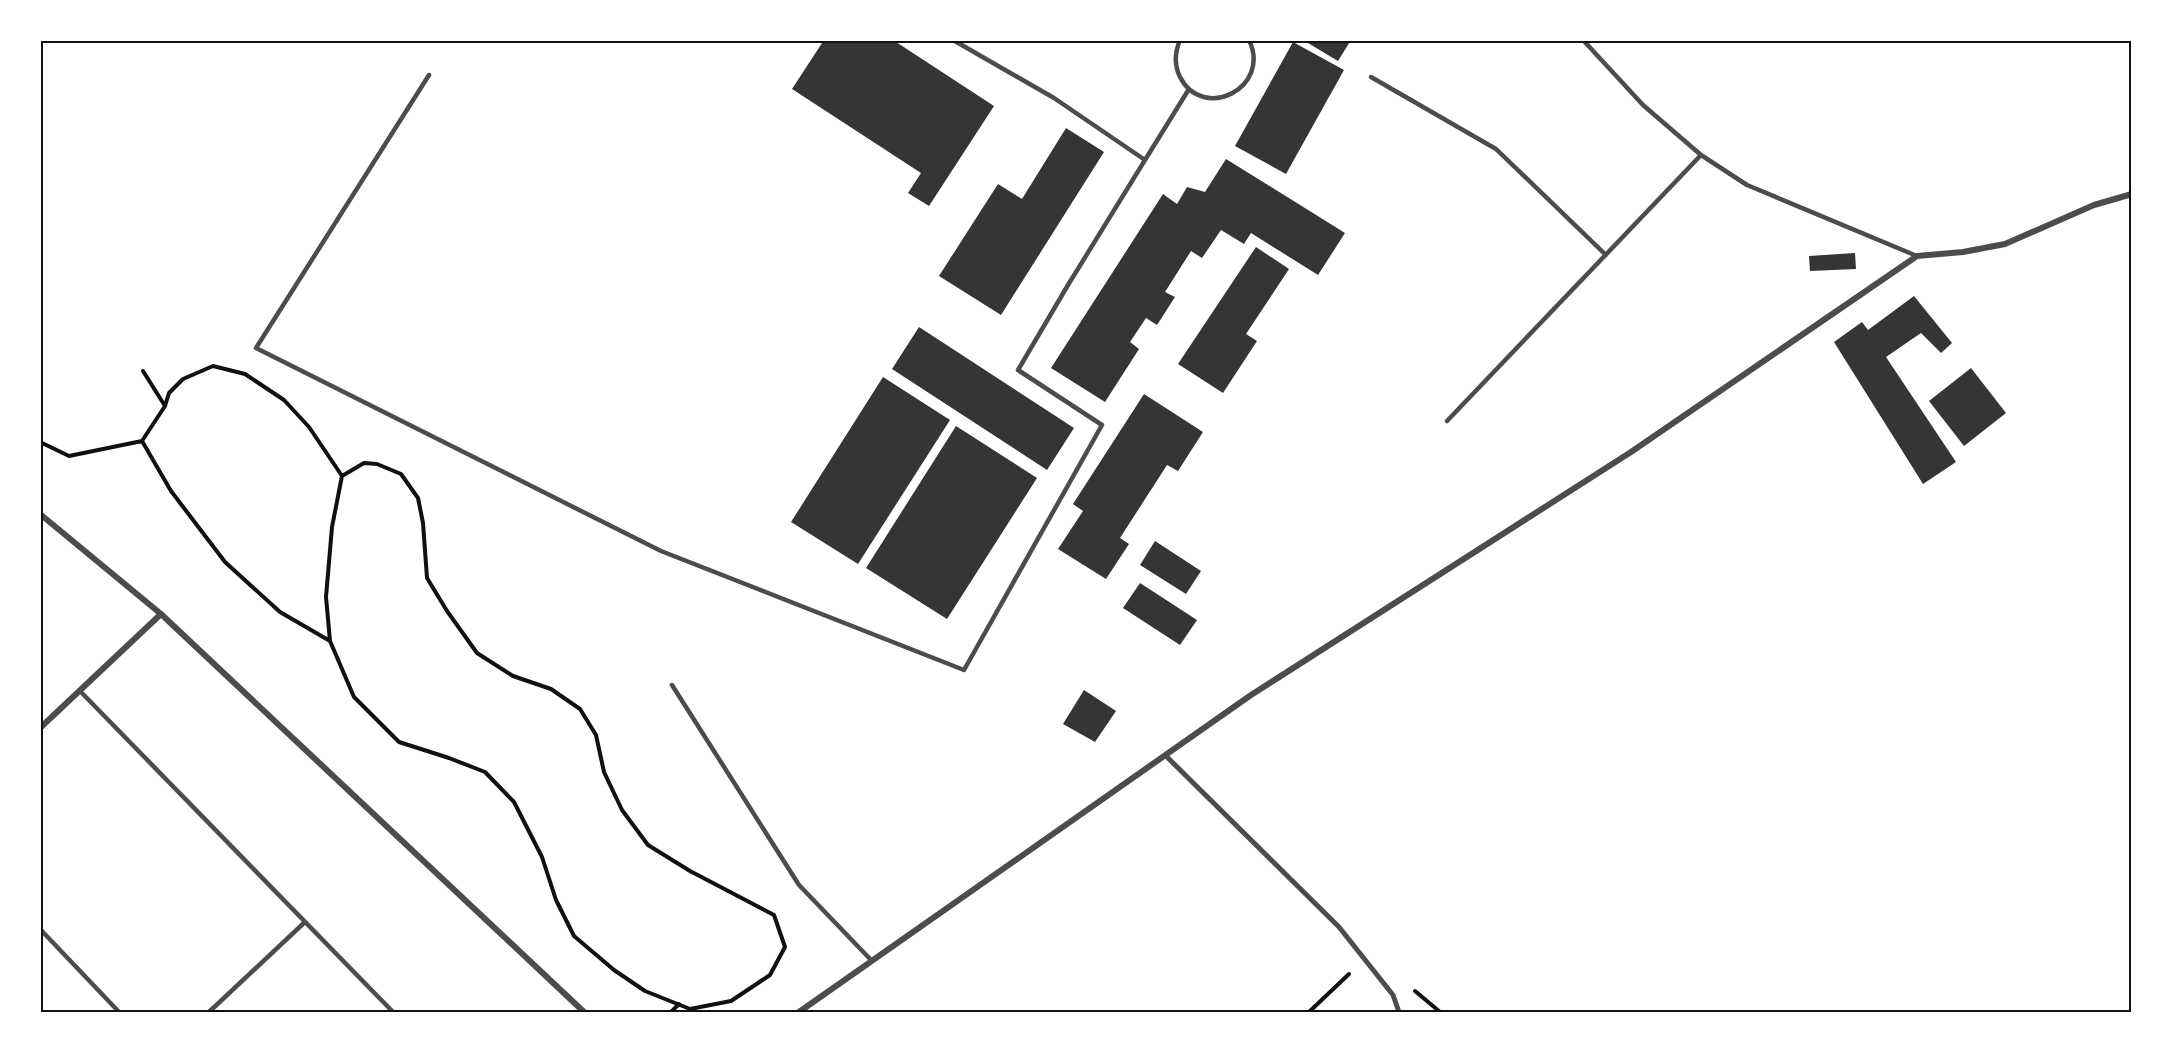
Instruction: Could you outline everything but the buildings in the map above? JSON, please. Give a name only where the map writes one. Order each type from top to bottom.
[{"type":"street","points":[[799,1012],[1251,695],[1631,452],[1917,256],[1963,252],[2005,244],[2094,206],[2132,194]]},
{"type":"street","points":[[40,513],[161,614],[584,1012]]},
{"type":"street","points":[[40,728],[161,614]]},
{"type":"street","points":[[1166,756],[1339,927],[1393,995],[1400,1012]]},
{"type":"lane","points":[[953,40],[1054,98],[1145,160]]},
{"type":"lane","points":[[1180,40],[1176,69],[1181,80],[1189,89],[1201,96],[1214,98],[1227,96],[1248,81],[1253,69],[1254,56],[1250,41]]},
{"type":"lane","points":[[1583,40],[1643,105],[1701,155],[1747,185],[1917,256]]},
{"type":"lane","points":[[429,75],[256,348],[661,551],[964,670],[1102,425],[1018,370],[1189,89]]},
{"type":"lane","points":[[1371,77],[1496,149],[1606,255]]},
{"type":"lane","points":[[1447,421],[1701,155]]},
{"type":"lane","points":[[672,685],[799,885],[873,961]]},
{"type":"lane","points":[[80,691],[393,1012]]},
{"type":"lane","points":[[209,1012],[305,922]]},
{"type":"lane","points":[[40,929],[119,1012]]},
{"type":"path","points":[[40,442],[69,456],[142,441],[165,406],[169,393],[183,379],[213,366],[245,375],[284,400],[309,428],[342,476],[332,527],[326,597],[330,642],[354,697],[399,742],[485,772],[514,802],[542,857],[556,900],[574,936],[614,970],[645,991],[690,1009],[731,1001],[770,975],[785,947],[774,915],[690,872],[648,845],[622,810],[604,772],[596,735],[580,710],[550,689],[513,676],[477,653],[427,578],[423,523],[418,498],[401,474],[377,464],[364,463],[342,476]]},
{"type":"path","points":[[143,371],[165,406]]},
{"type":"path","points":[[142,441],[171,491],[225,562],[280,612],[330,642]]},
{"type":"path","points":[[1310,1012],[1364,959]]},
{"type":"path","points":[[671,1012],[678,1004]]}]
